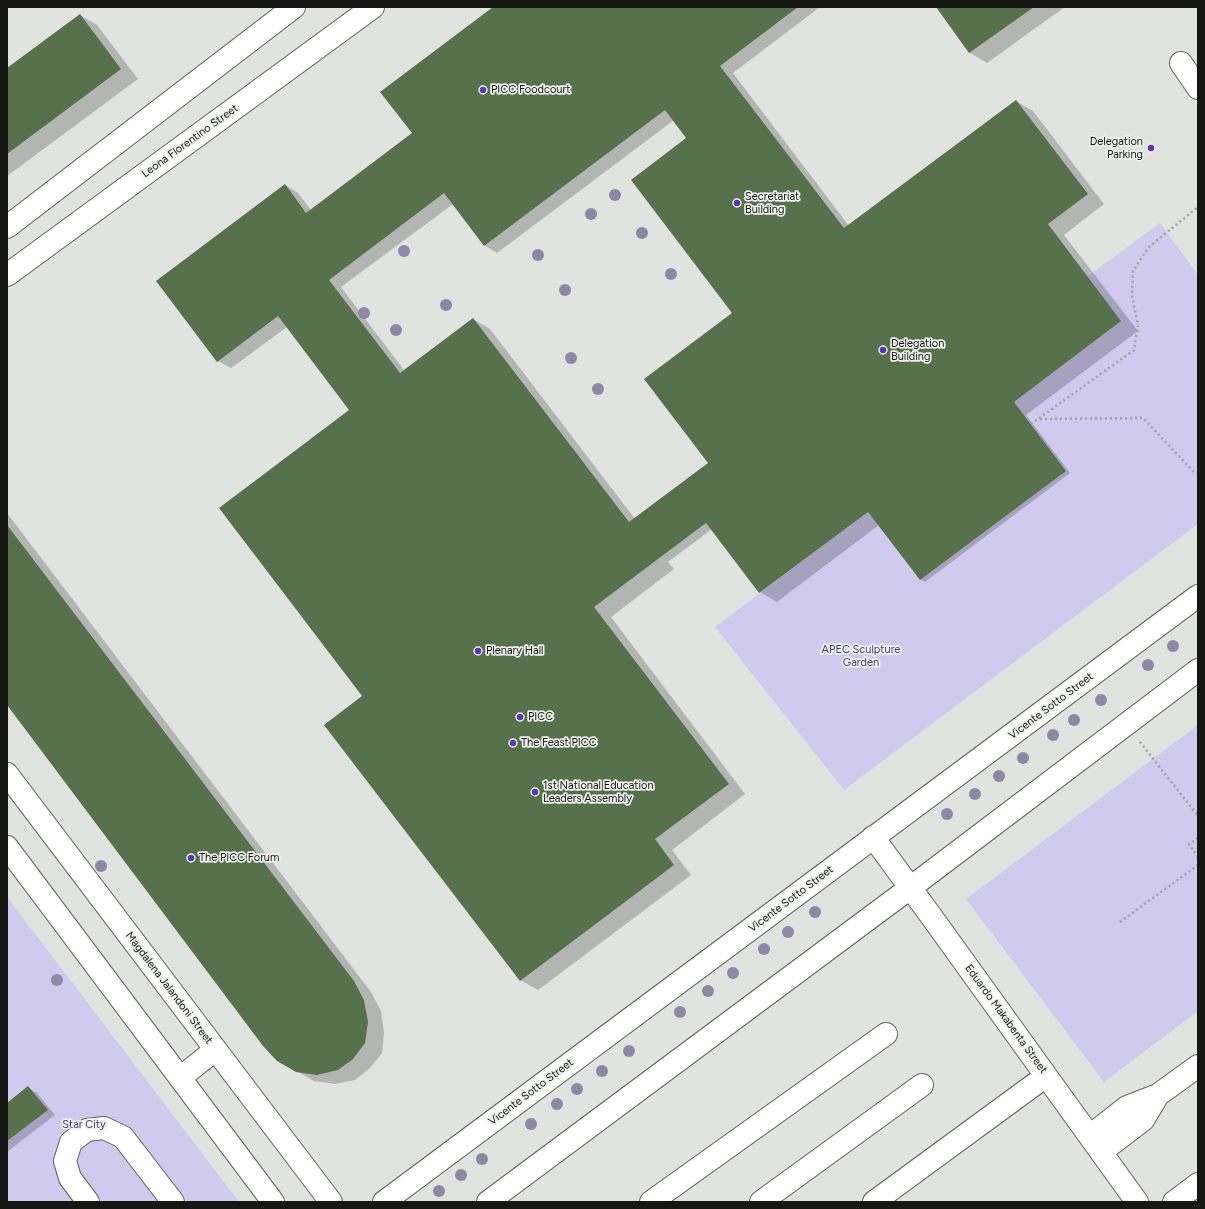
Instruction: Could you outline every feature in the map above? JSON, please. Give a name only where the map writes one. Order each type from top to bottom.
[{"type":"street","points":[[7,227],[294,7]]},
{"type":"street","name":"Leona Florentino Street","points":[[7,275],[373,7]]},
{"type":"street","points":[[1181,63],[1198,88]]},
{"type":"street","name":"Vicente Sotto Street","points":[[384,1202],[1198,596]]},
{"type":"street","points":[[488,1202],[910,888],[1198,670]]},
{"type":"street","name":"Magdalena Jalandoni Street","points":[[7,774],[331,1202]]},
{"type":"street","name":"Eduardo Makabenta Street","points":[[873,837],[1137,1202]]},
{"type":"street","points":[[7,847],[273,1202]]},
{"type":"street","points":[[651,1202],[886,1034]]},
{"type":"street","points":[[180,1078],[215,1050]]},
{"type":"street","points":[[1096,1144],[1130,1105],[1158,1095],[1198,1066]]},
{"type":"street","points":[[874,1202],[1046,1076]]},
{"type":"street","points":[[761,1202],[922,1085]]},
{"type":"street","points":[[88,1202],[70,1178],[65,1161],[71,1142],[87,1130],[104,1128],[123,1137],[173,1202]]},
{"type":"street","points":[[1174,1202],[1198,1184]]},
{"type":"path","points":[[1031,424],[1134,350],[1138,325],[1132,296],[1133,271],[1149,247],[1198,208]]},
{"type":"path","points":[[1039,419],[1142,418],[1193,472],[1198,473]]},
{"type":"path","points":[[1126,725],[1198,816]]},
{"type":"path","points":[[1198,838],[1189,844],[1198,857]]},
{"type":"path","points":[[1120,922],[1198,865]]},
{"type":"green space","name":"APEC Sculpture Garden","points":[[1160,223],[1198,275],[1198,524],[844,790],[715,627],[868,512],[920,580],[1066,471],[1014,402],[1121,321],[1087,277]]},
{"type":"green space","points":[[1198,725],[1198,1011],[1104,1082],[966,899]]},
{"type":"green space","name":"Star City","points":[[7,897],[125,1052],[239,1202],[7,1202]]},
{"type":"building","points":[[493,7],[798,7],[720,66],[844,228],[1016,100],[1088,194],[1048,224],[1121,321],[1014,402],[1066,471],[920,580],[868,512],[759,593],[706,523],[594,607],[729,784],[655,839],[674,865],[520,981],[324,725],[362,696],[219,508],[349,410],[278,316],[217,362],[156,281],[285,184],[306,213],[412,133],[380,92]],"holes":[[[665,110],[686,138],[631,180],[732,313],[644,379],[708,463],[629,522],[473,318],[400,373],[329,280],[444,193],[484,246]]]},
{"type":"building","points":[[936,7],[1034,7],[969,53]]},
{"type":"building","points":[[80,14],[121,69],[7,154],[7,68]]},
{"type":"building","name":"The PICC Forum","points":[[7,525],[354,981],[364,1000],[368,1022],[365,1043],[353,1059],[338,1070],[317,1075],[296,1072],[277,1061],[263,1046],[7,705]]},
{"type":"building","points":[[28,1086],[48,1110],[7,1141],[7,1103]]},
{"type":"place","name":"PICC Foodcourt","points":[[483,90]]},
{"type":"place","name":"Delegation Parking","points":[[1151,148]]},
{"type":"place","name":"Secretariat Building","points":[[737,203]]},
{"type":"place","name":"Delegation Building","points":[[883,350]]},
{"type":"place","name":"Plenary Hall","points":[[478,651]]},
{"type":"place","name":"PICC","points":[[520,717]]},
{"type":"place","name":"The Feast PICC","points":[[513,743]]},
{"type":"place","name":"1st National Education Leaders Assembly","points":[[535,792]]},
{"type":"place","name":"The PICC Forum","points":[[191,858]]}]
